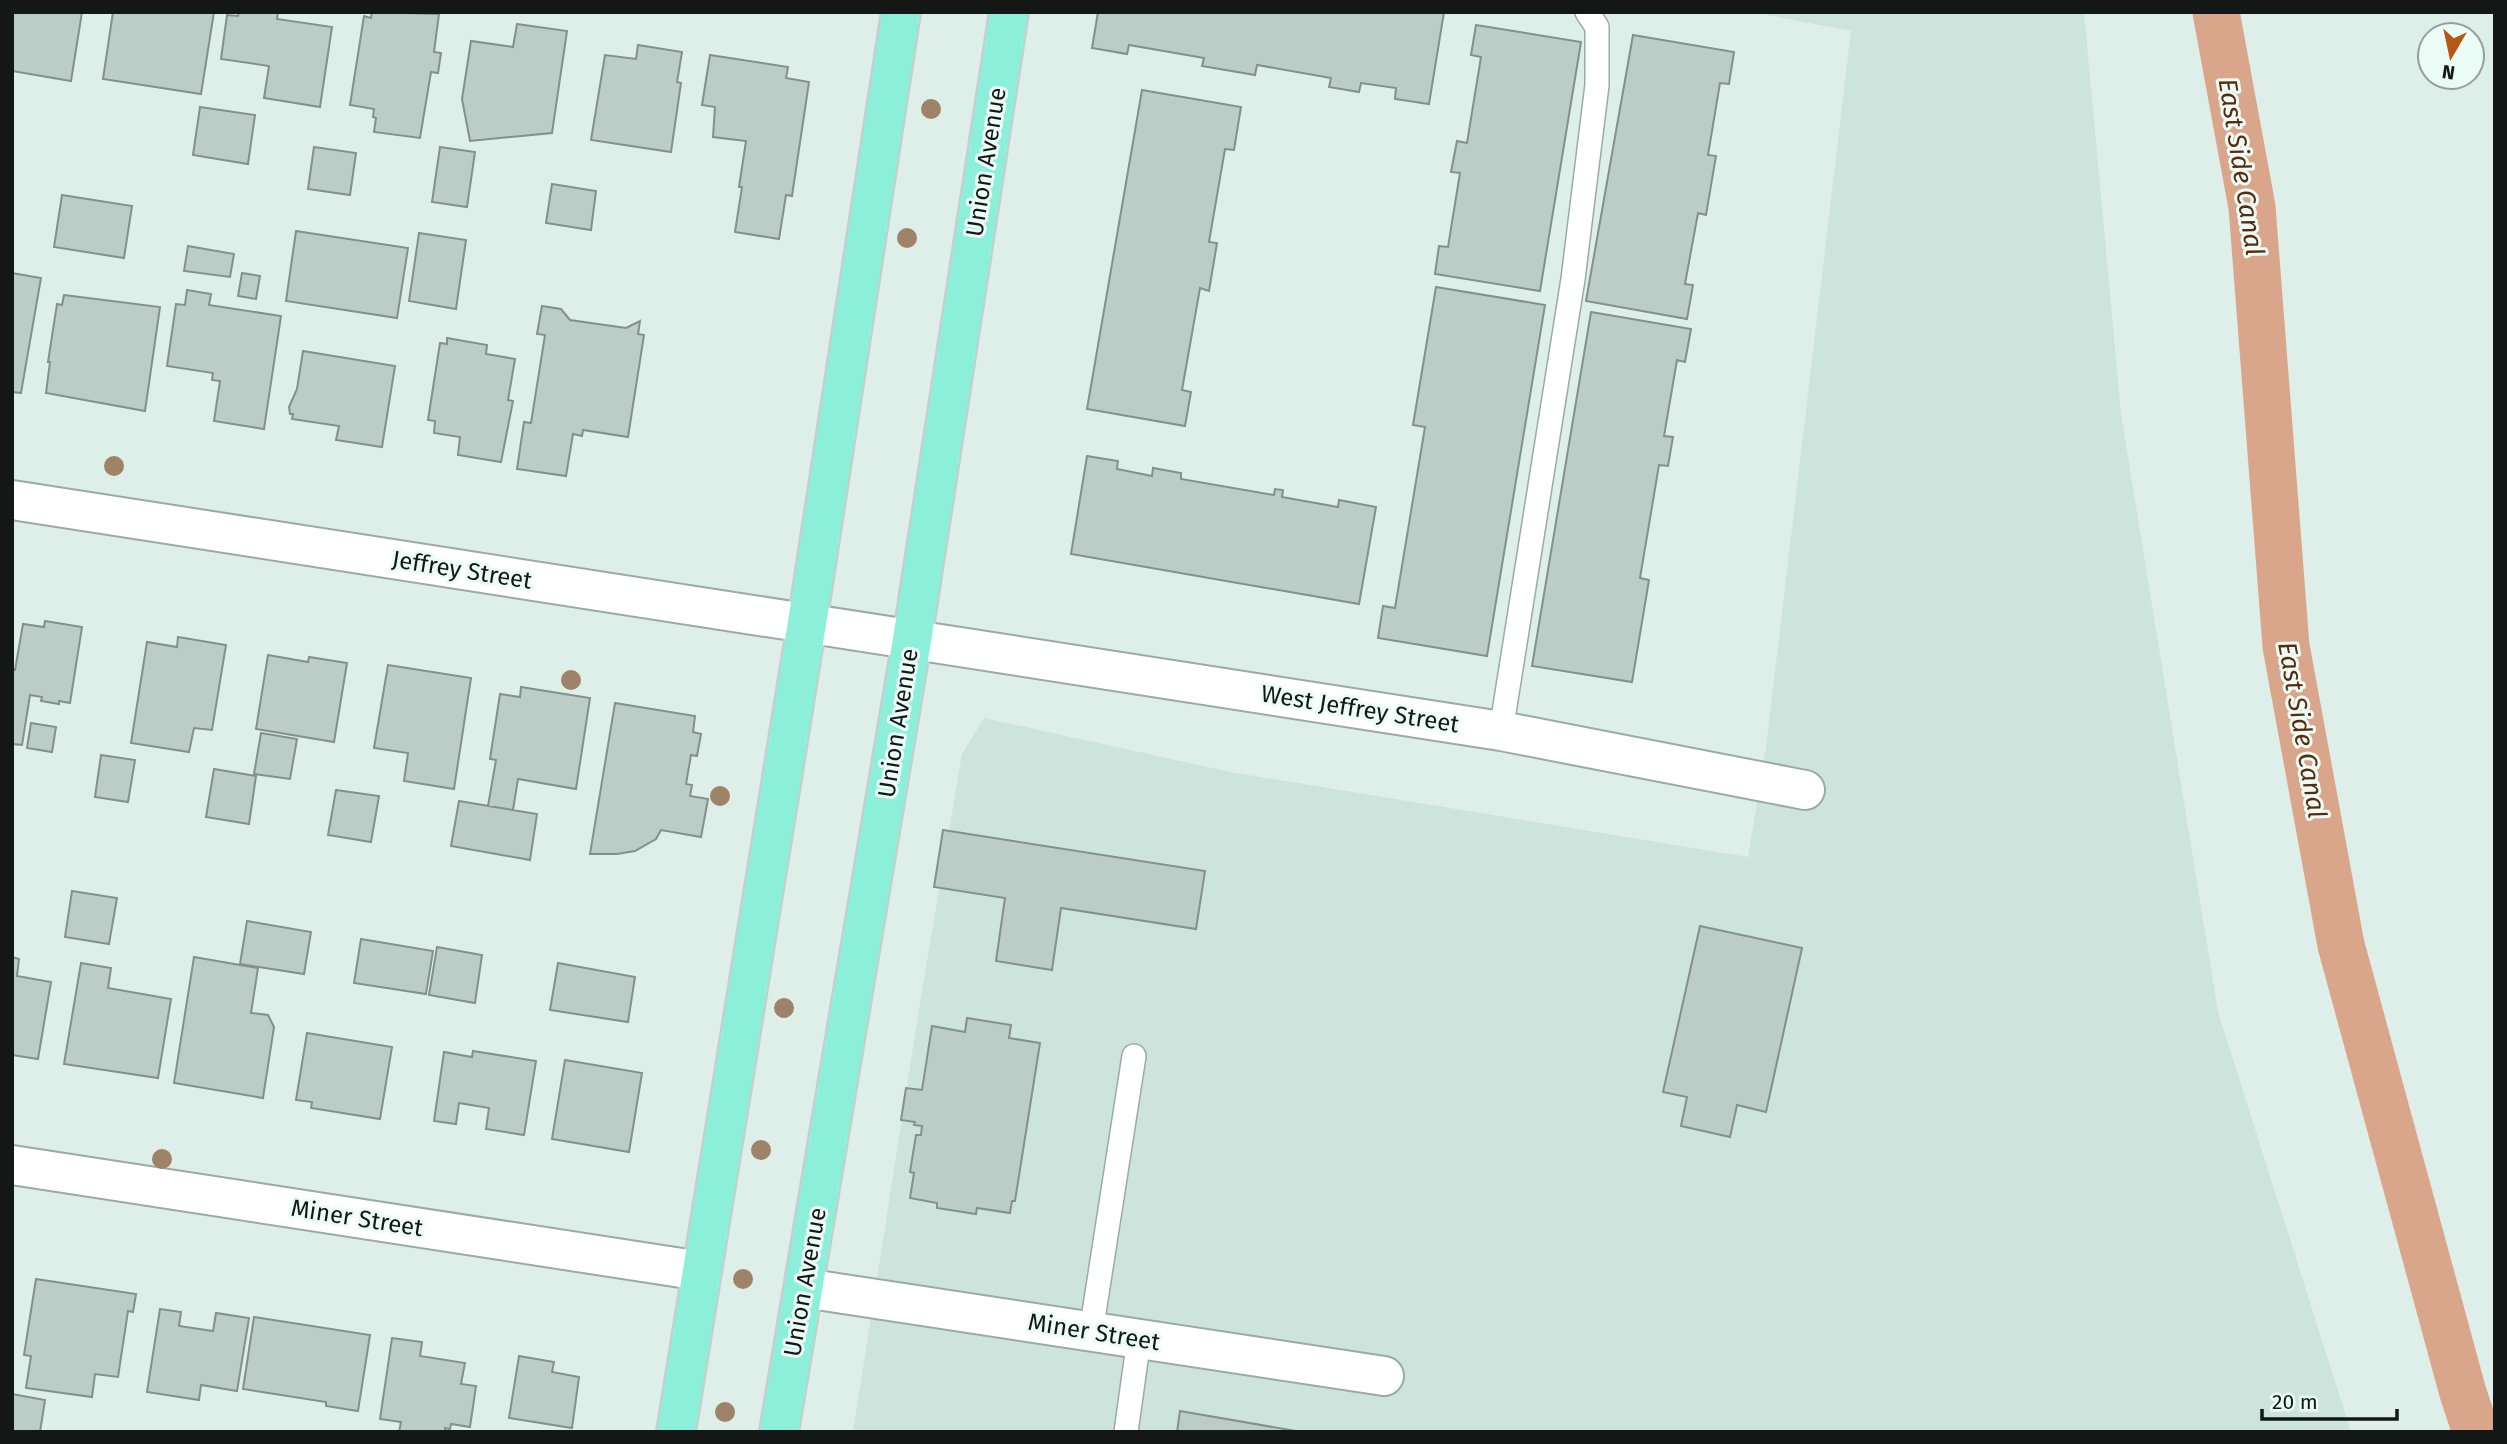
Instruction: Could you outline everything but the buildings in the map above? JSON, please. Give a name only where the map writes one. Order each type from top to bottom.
[{"type":"main road","points":[[676,1432],[807,623],[901,12]]},
{"type":"main road","name":"Union Avenue","points":[[779,1432],[912,640],[1009,12]]},
{"type":"street","name":"Jeffrey Street","points":[[12,500],[912,640]]},
{"type":"street","name":"West Jeffrey Street","points":[[912,640],[1501,731],[1805,790]]},
{"type":"street","name":"Miner Street","points":[[12,1166],[701,1271]]},
{"type":"street","name":"Miner Street","points":[[804,1288],[1384,1376]]},
{"type":"lane","points":[[1501,731],[1573,278],[1595,99],[1597,27],[1587,12]]},
{"type":"lane","points":[[1091,1332],[1134,1056]]},
{"type":"lane","points":[[1126,1432],[1139,1339]]},
{"type":"shaded area","points":[[1752,12],[2084,12],[2121,414],[2218,1012],[2351,1432],[853,1432],[962,754],[984,718],[1230,772],[1748,857],[1766,748],[1851,31]]},
{"type":"waterway","name":"East Side Canal","points":[[2216,12],[2252,207],[2286,646],[2341,945],[2463,1393],[2476,1432]]}]
